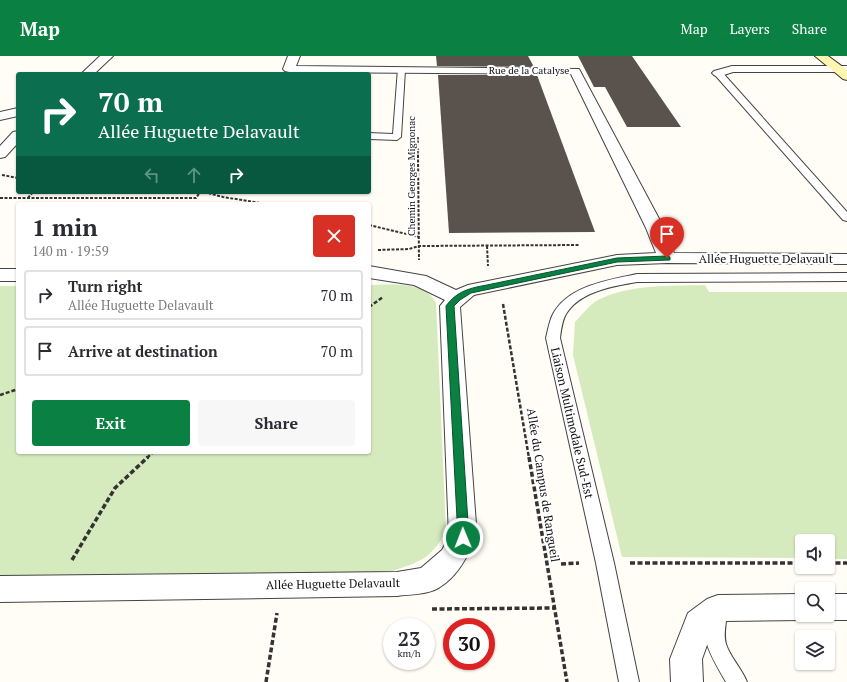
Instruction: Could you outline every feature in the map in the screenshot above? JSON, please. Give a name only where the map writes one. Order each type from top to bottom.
[{"type":"street","points":[[89,72],[107,56]]},
{"type":"street","name":"Rue de la Catalyse","points":[[294,56],[288,72],[401,70],[575,71],[655,228],[667,258]]},
{"type":"street","points":[[821,56],[844,72]]},
{"type":"street","points":[[718,73],[732,69],[821,69],[844,72]]},
{"type":"street","points":[[0,116],[16,112]]},
{"type":"street","points":[[0,154],[16,137]]},
{"type":"street","name":"Allée Huguette Delavault","points":[[0,589],[397,584],[429,579],[452,558],[463,538],[450,306],[457,298],[468,291],[617,260],[667,258],[847,259]]},
{"type":"street","points":[[371,272],[419,280],[457,298]]},
{"type":"street","points":[[0,275],[16,275]]},
{"type":"street","points":[[687,682],[686,659],[699,623],[718,608],[795,607]]},
{"type":"street","points":[[835,607],[847,607]]},
{"type":"lane","points":[[371,136],[397,136],[401,70]]},
{"type":"lane","points":[[718,73],[847,218]]},
{"type":"lane","name":"Liaison Multimodale Sud-Est","points":[[629,682],[604,563],[553,338],[556,323],[563,309],[580,295],[602,285],[637,278],[847,277]]},
{"type":"lane","points":[[718,608],[714,634],[717,648],[737,682]]},
{"type":"path","name":"Chemin Georges Mignonac","points":[[418,135],[419,280]]},
{"type":"path","points":[[0,174],[16,178]]},
{"type":"path","points":[[28,198],[31,194]]},
{"type":"path","points":[[0,198],[196,198],[199,194]]},
{"type":"path","points":[[211,194],[255,202]]},
{"type":"path","points":[[371,225],[419,236]]},
{"type":"path","points":[[377,250],[409,249],[419,246],[587,245]]},
{"type":"path","points":[[487,246],[488,267]]},
{"type":"path","name":"Allée du Campus de Rangueil","points":[[503,299],[567,682]]},
{"type":"path","points":[[0,395],[16,390]]},
{"type":"path","points":[[49,588],[74,556],[115,488],[151,454]]},
{"type":"path","points":[[561,564],[584,563]]},
{"type":"path","points":[[625,563],[795,563]]},
{"type":"path","points":[[835,563],[847,563]]},
{"type":"path","points":[[266,682],[277,612]]},
{"type":"green space","points":[[371,285],[406,285],[423,290],[431,296],[436,303],[446,531],[435,548],[423,559],[390,572],[0,577],[0,286],[16,286],[16,454],[371,454]]},
{"type":"green space","points":[[705,285],[709,292],[847,292],[847,559],[835,559],[835,534],[795,534],[795,558],[622,557],[573,355],[575,322],[595,302],[610,295],[636,288]]},
{"type":"building","points":[[436,56],[528,56],[534,67],[437,66]]},
{"type":"building","points":[[578,56],[632,56],[681,127],[627,127],[605,87],[594,87]]},
{"type":"building","points":[[438,75],[537,75],[595,232],[449,233]]},
{"type":"route","points":[[463,538],[463,510],[450,306],[457,298],[468,291],[617,260],[667,258]]}]
